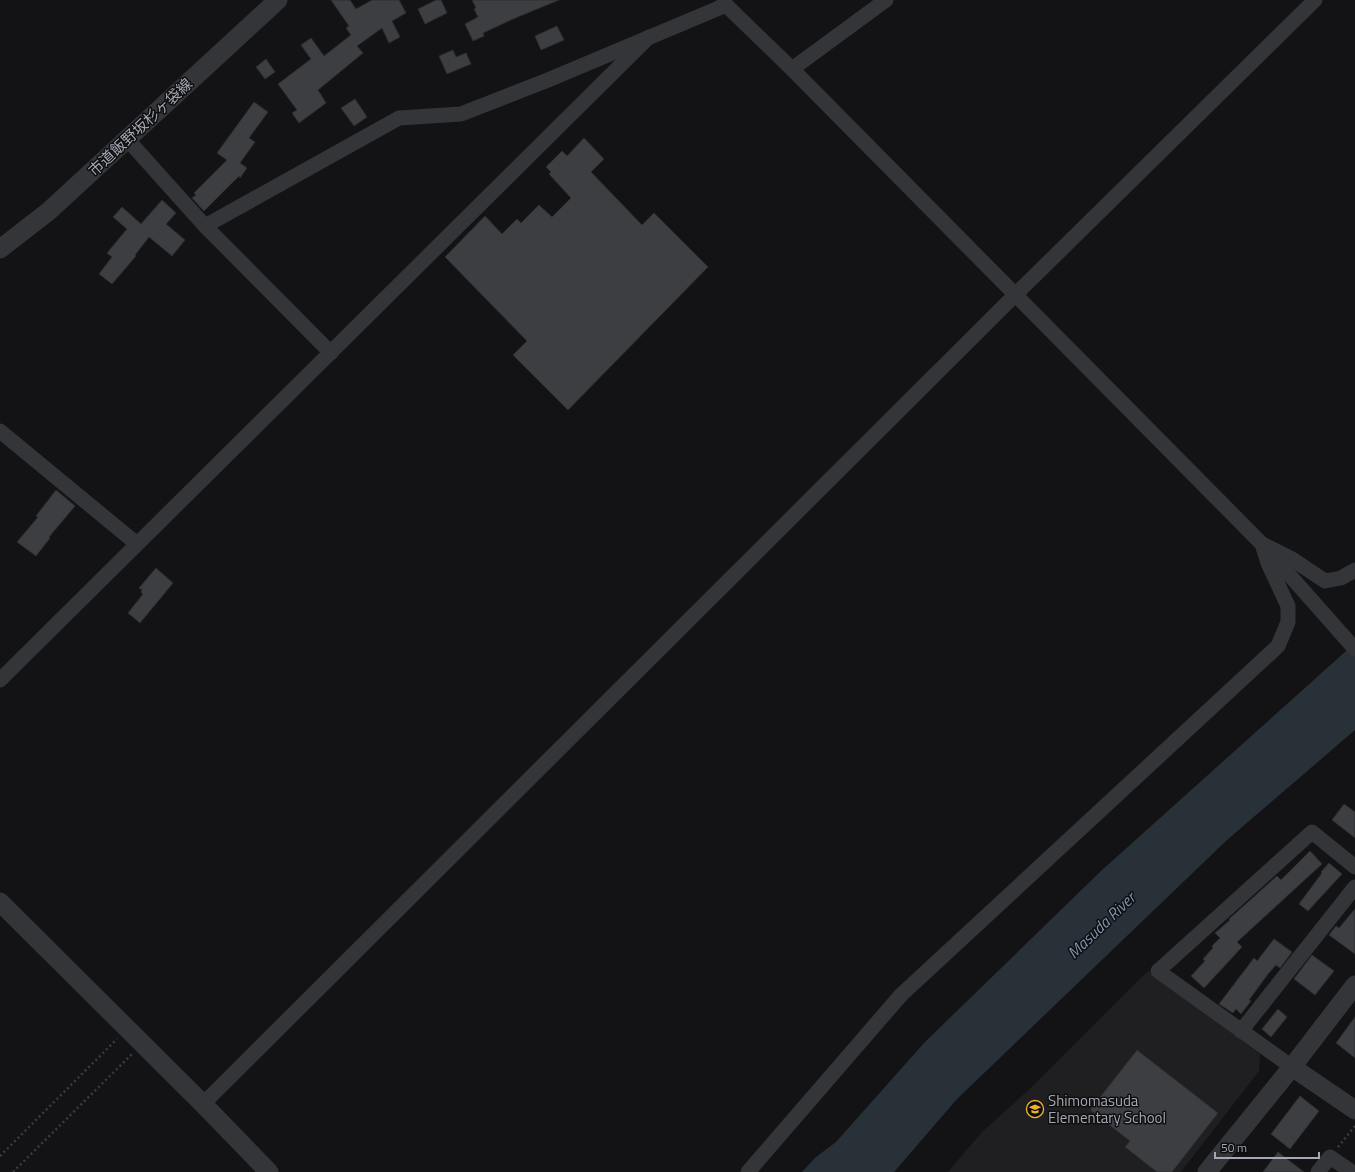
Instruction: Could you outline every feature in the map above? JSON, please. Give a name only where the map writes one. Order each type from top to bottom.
[{"type":"street","name":"市道飯野坂杉ヶ袋線","points":[[0,249],[49,211],[278,0]]},
{"type":"street","points":[[792,69],[886,0]]},
{"type":"street","points":[[203,1104],[1015,294],[1315,0]]},
{"type":"street","points":[[205,226],[399,118],[461,114],[548,80],[725,3],[1262,544],[1355,649]]},
{"type":"street","points":[[0,680],[648,37]]},
{"type":"street","points":[[127,139],[205,226],[331,353]]},
{"type":"street","points":[[0,431],[137,544]]},
{"type":"street","points":[[1262,544],[1292,559],[1325,581],[1342,578],[1355,570]]},
{"type":"street","points":[[748,1172],[901,995],[1278,646],[1288,622],[1288,606],[1268,563],[1262,544]]},
{"type":"street","points":[[1355,867],[1312,832],[1158,971],[1355,1110]]},
{"type":"street","points":[[1241,1031],[1355,887]]},
{"type":"street","points":[[0,902],[203,1104],[269,1172]]},
{"type":"street","points":[[1207,1172],[1292,1067],[1355,985]]},
{"type":"street","points":[[1318,1172],[1330,1157],[1352,1172]]},
{"type":"path","points":[[0,1156],[127,1029]]},
{"type":"path","points":[[14,1172],[142,1044]]},
{"type":"path","points":[[1330,1157],[1355,1126]]},
{"type":"shaded area","points":[[1148,971],[1260,1054],[1259,1071],[1181,1172],[948,1172],[982,1132],[1033,1086]]},
{"type":"water","name":"Masuda River","points":[[1355,643],[1355,730],[1227,840],[957,1099],[894,1172],[802,1172],[816,1157],[836,1142],[925,1042],[1101,871]]},
{"type":"building","points":[[331,0],[350,0],[356,9],[372,0],[399,0],[406,13],[392,21],[400,37],[389,43],[382,28],[357,46],[363,53],[318,90],[326,103],[299,123],[292,113],[297,110],[278,84],[311,59],[301,45],[311,38],[324,56],[351,35],[346,28],[349,26]]},
{"type":"building","points":[[436,0],[441,0],[447,13],[425,24],[418,9]]},
{"type":"building","points":[[472,0],[559,0],[483,33],[484,36],[473,41],[465,24],[478,17]]},
{"type":"building","points":[[557,26],[564,40],[541,50],[535,36]]},
{"type":"building","points":[[453,50],[456,57],[466,53],[471,64],[447,74],[439,56]]},
{"type":"building","points":[[266,59],[275,72],[265,79],[256,67]]},
{"type":"building","points":[[355,99],[367,117],[354,126],[341,108]]},
{"type":"building","points":[[254,102],[268,112],[249,138],[255,142],[240,163],[247,168],[240,178],[239,176],[204,211],[192,198],[196,195],[194,193],[227,160],[217,153]]},
{"type":"building","points":[[584,138],[604,159],[591,172],[642,225],[654,213],[708,267],[568,410],[513,355],[527,341],[445,257],[485,216],[502,234],[517,219],[521,223],[539,205],[552,217],[571,198],[549,174],[551,172],[546,167],[562,151],[567,156]]},
{"type":"building","points":[[162,200],[176,213],[166,224],[185,240],[172,256],[149,237],[135,255],[136,256],[112,284],[99,274],[112,257],[107,253],[127,229],[113,217],[122,207],[141,224]]},
{"type":"building","points":[[56,490],[75,506],[49,537],[50,538],[36,556],[17,542],[38,517],[36,516]]},
{"type":"building","points":[[156,568],[173,583],[140,623],[128,613],[143,594],[141,592],[142,590],[139,588]]},
{"type":"building","points":[[1344,804],[1355,812],[1355,838],[1332,820]]},
{"type":"building","points":[[1310,851],[1322,864],[1237,942],[1242,947],[1204,988],[1191,976],[1205,961],[1203,959],[1220,938],[1215,933],[1277,876],[1281,880]]},
{"type":"building","points":[[1329,863],[1342,874],[1308,911],[1299,904]]},
{"type":"building","points":[[1355,909],[1355,954],[1329,935],[1336,926],[1339,928]]},
{"type":"building","points":[[1274,939],[1292,952],[1280,968],[1276,965],[1268,974],[1249,1000],[1251,1001],[1241,1014],[1236,1009],[1233,1013],[1219,1004],[1254,958],[1257,961]]},
{"type":"building","points":[[1312,955],[1334,971],[1315,995],[1294,979]]},
{"type":"building","points":[[1278,1009],[1287,1017],[1271,1037],[1262,1029]]},
{"type":"building","points":[[1355,1017],[1355,1058],[1336,1043]]},
{"type":"building","points":[[1137,1050],[1218,1113],[1172,1172],[1157,1172],[1125,1147],[1130,1141],[1090,1110]]},
{"type":"building","points":[[1300,1096],[1319,1111],[1290,1149],[1271,1134]]},
{"type":"building","points":[[1278,1152],[1304,1172],[1263,1172]]},
{"type":"place","name":"Shimomasuda Elementary School","points":[[1035,1109]]}]
